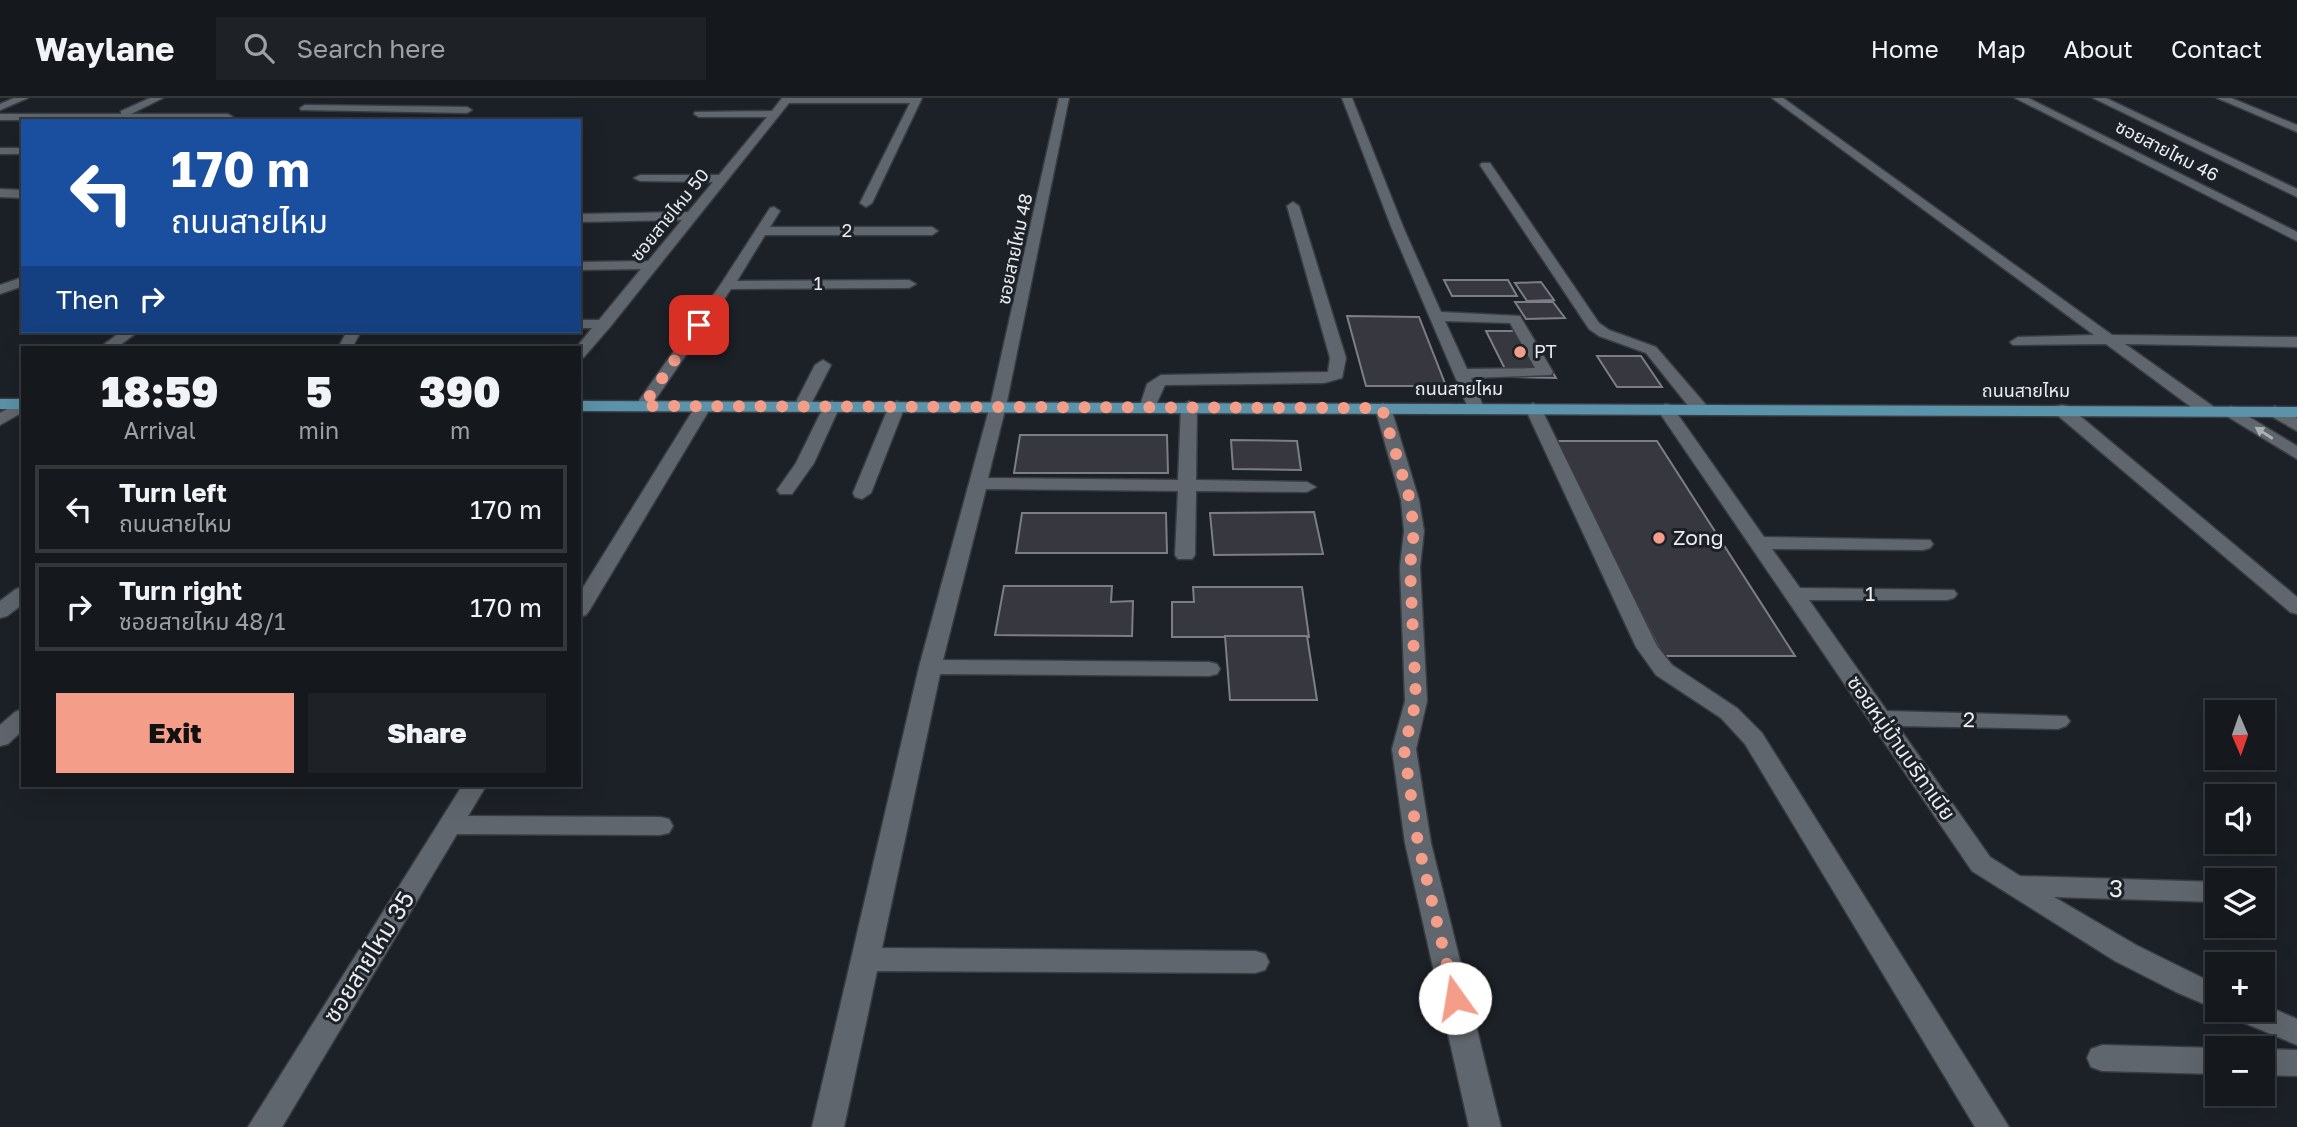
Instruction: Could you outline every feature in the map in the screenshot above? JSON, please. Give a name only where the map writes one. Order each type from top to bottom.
[{"type":"main road","points":[[0,404],[21,405]]},
{"type":"main road","name":"ถนนสายไหม","points":[[581,408],[1189,406],[2297,412]]},
{"type":"street","points":[[0,107],[23,98]]},
{"type":"street","points":[[117,117],[158,98]]},
{"type":"street","name":"ซอยสายไหม 48","points":[[828,1127],[930,667],[998,406],[1064,98]]},
{"type":"street","points":[[1347,98],[1476,408]]},
{"type":"street","points":[[1777,98],[2208,411]]},
{"type":"street","name":"ซอยสายไหม 46","points":[[2020,98],[2133,152],[2297,237]]},
{"type":"street","points":[[2098,98],[2297,193]]},
{"type":"street","points":[[2222,98],[2297,129]]},
{"type":"street","points":[[787,99],[917,99],[866,203]]},
{"type":"street","name":"ซอยสายไหม 50","points":[[581,352],[787,99]]},
{"type":"street","points":[[305,108],[472,106],[453,119]]},
{"type":"street","points":[[699,114],[775,114]]},
{"type":"street","points":[[0,117],[228,117]]},
{"type":"street","points":[[0,151],[21,151]]},
{"type":"street","points":[[1486,165],[1585,316],[1604,333],[1651,350],[1700,409]]},
{"type":"street","points":[[640,178],[723,178]]},
{"type":"street","points":[[0,193],[21,194]]},
{"type":"street","points":[[1148,406],[1155,384],[1161,380],[1324,378],[1336,375],[1338,358],[1293,206]]},
{"type":"street","points":[[643,406],[727,285],[774,211]]},
{"type":"street","points":[[581,218],[692,216]]},
{"type":"street","name":"2","points":[[762,231],[932,230]]},
{"type":"street","points":[[581,266],[653,265]]},
{"type":"street","points":[[0,290],[21,282]]},
{"type":"street","name":"1","points":[[727,285],[909,284]]},
{"type":"street","points":[[1436,316],[1515,318],[1545,372],[1461,374]]},
{"type":"street","points":[[581,324],[605,324]]},
{"type":"street","points":[[109,346],[129,333]]},
{"type":"street","points":[[2018,342],[2110,339],[2297,342]]},
{"type":"street","points":[[802,406],[823,365]]},
{"type":"street","points":[[0,420],[21,406]]},
{"type":"street","points":[[786,489],[805,463],[832,406]]},
{"type":"street","points":[[862,492],[897,406]]},
{"type":"street","points":[[1185,555],[1189,406]]},
{"type":"street","points":[[581,608],[703,407]]},
{"type":"street","points":[[1382,408],[1410,500],[1414,531],[1410,567],[1416,701],[1404,749],[1418,843],[1485,1127]]},
{"type":"street","points":[[1533,408],[1647,647],[1664,670],[1729,713],[1754,739],[1993,1127]]},
{"type":"street","name":"ซอยหมู่บ้านบริทาเนีย","points":[[1665,409],[1982,863],[2052,911],[2160,973],[2205,993]]},
{"type":"street","points":[[2062,410],[2297,608]]},
{"type":"street","points":[[2231,411],[2297,454]]},
{"type":"street","points":[[2275,411],[2297,426]]},
{"type":"street","points":[[980,483],[1307,487]]},
{"type":"street","points":[[1757,543],[1923,544]]},
{"type":"street","name":"1","points":[[1793,594],[1947,594]]},
{"type":"street","points":[[0,612],[21,595]]},
{"type":"street","points":[[930,667],[1209,669]]},
{"type":"street","points":[[0,738],[21,719]]},
{"type":"street","name":"2","points":[[1880,719],[2058,721]]},
{"type":"street","name":"ซอยสายไหม 35","points":[[264,1127],[473,787]]},
{"type":"street","points":[[450,825],[660,826]]},
{"type":"street","name":"3","points":[[2016,886],[2205,892]]},
{"type":"street","points":[[864,959],[1255,962]]},
{"type":"street","points":[[2273,1022],[2297,1032]]},
{"type":"street","points":[[2102,1058],[2205,1061]]},
{"type":"street","points":[[2275,1062],[2297,1063]]},
{"type":"building","points":[[1444,280],[1508,280],[1517,296],[1452,296]]},
{"type":"building","points":[[1541,282],[1554,300],[1527,301],[1515,283]]},
{"type":"building","points":[[1515,302],[1553,302],[1565,318],[1526,319]]},
{"type":"building","points":[[1347,316],[1419,317],[1446,386],[1366,386]]},
{"type":"building","points":[[1486,331],[1529,331],[1556,378],[1509,377]]},
{"type":"building","points":[[1597,356],[1641,356],[1662,387],[1617,387]]},
{"type":"building","points":[[1020,435],[1167,435],[1168,473],[1014,473]]},
{"type":"building","points":[[1231,440],[1297,441],[1301,470],[1233,469]]},
{"type":"building","points":[[1553,441],[1657,441],[1795,656],[1663,656]]},
{"type":"building","points":[[1314,512],[1323,554],[1214,555],[1210,513]]},
{"type":"building","points":[[1022,513],[1166,513],[1167,553],[1016,553]]},
{"type":"building","points":[[1004,586],[1112,586],[1111,602],[1133,601],[1132,636],[995,635]]},
{"type":"building","points":[[1193,587],[1302,587],[1309,637],[1172,637],[1172,602],[1194,602]]},
{"type":"building","points":[[1225,636],[1307,636],[1317,700],[1230,700]]},
{"type":"place","name":"PT","points":[[1520,352]]},
{"type":"place","name":"Zong","points":[[1659,538]]},
{"type":"route","points":[[699,325],[643,406],[1382,408],[1410,500],[1414,531],[1410,567],[1416,701],[1404,749],[1418,843],[1455,998]]}]
